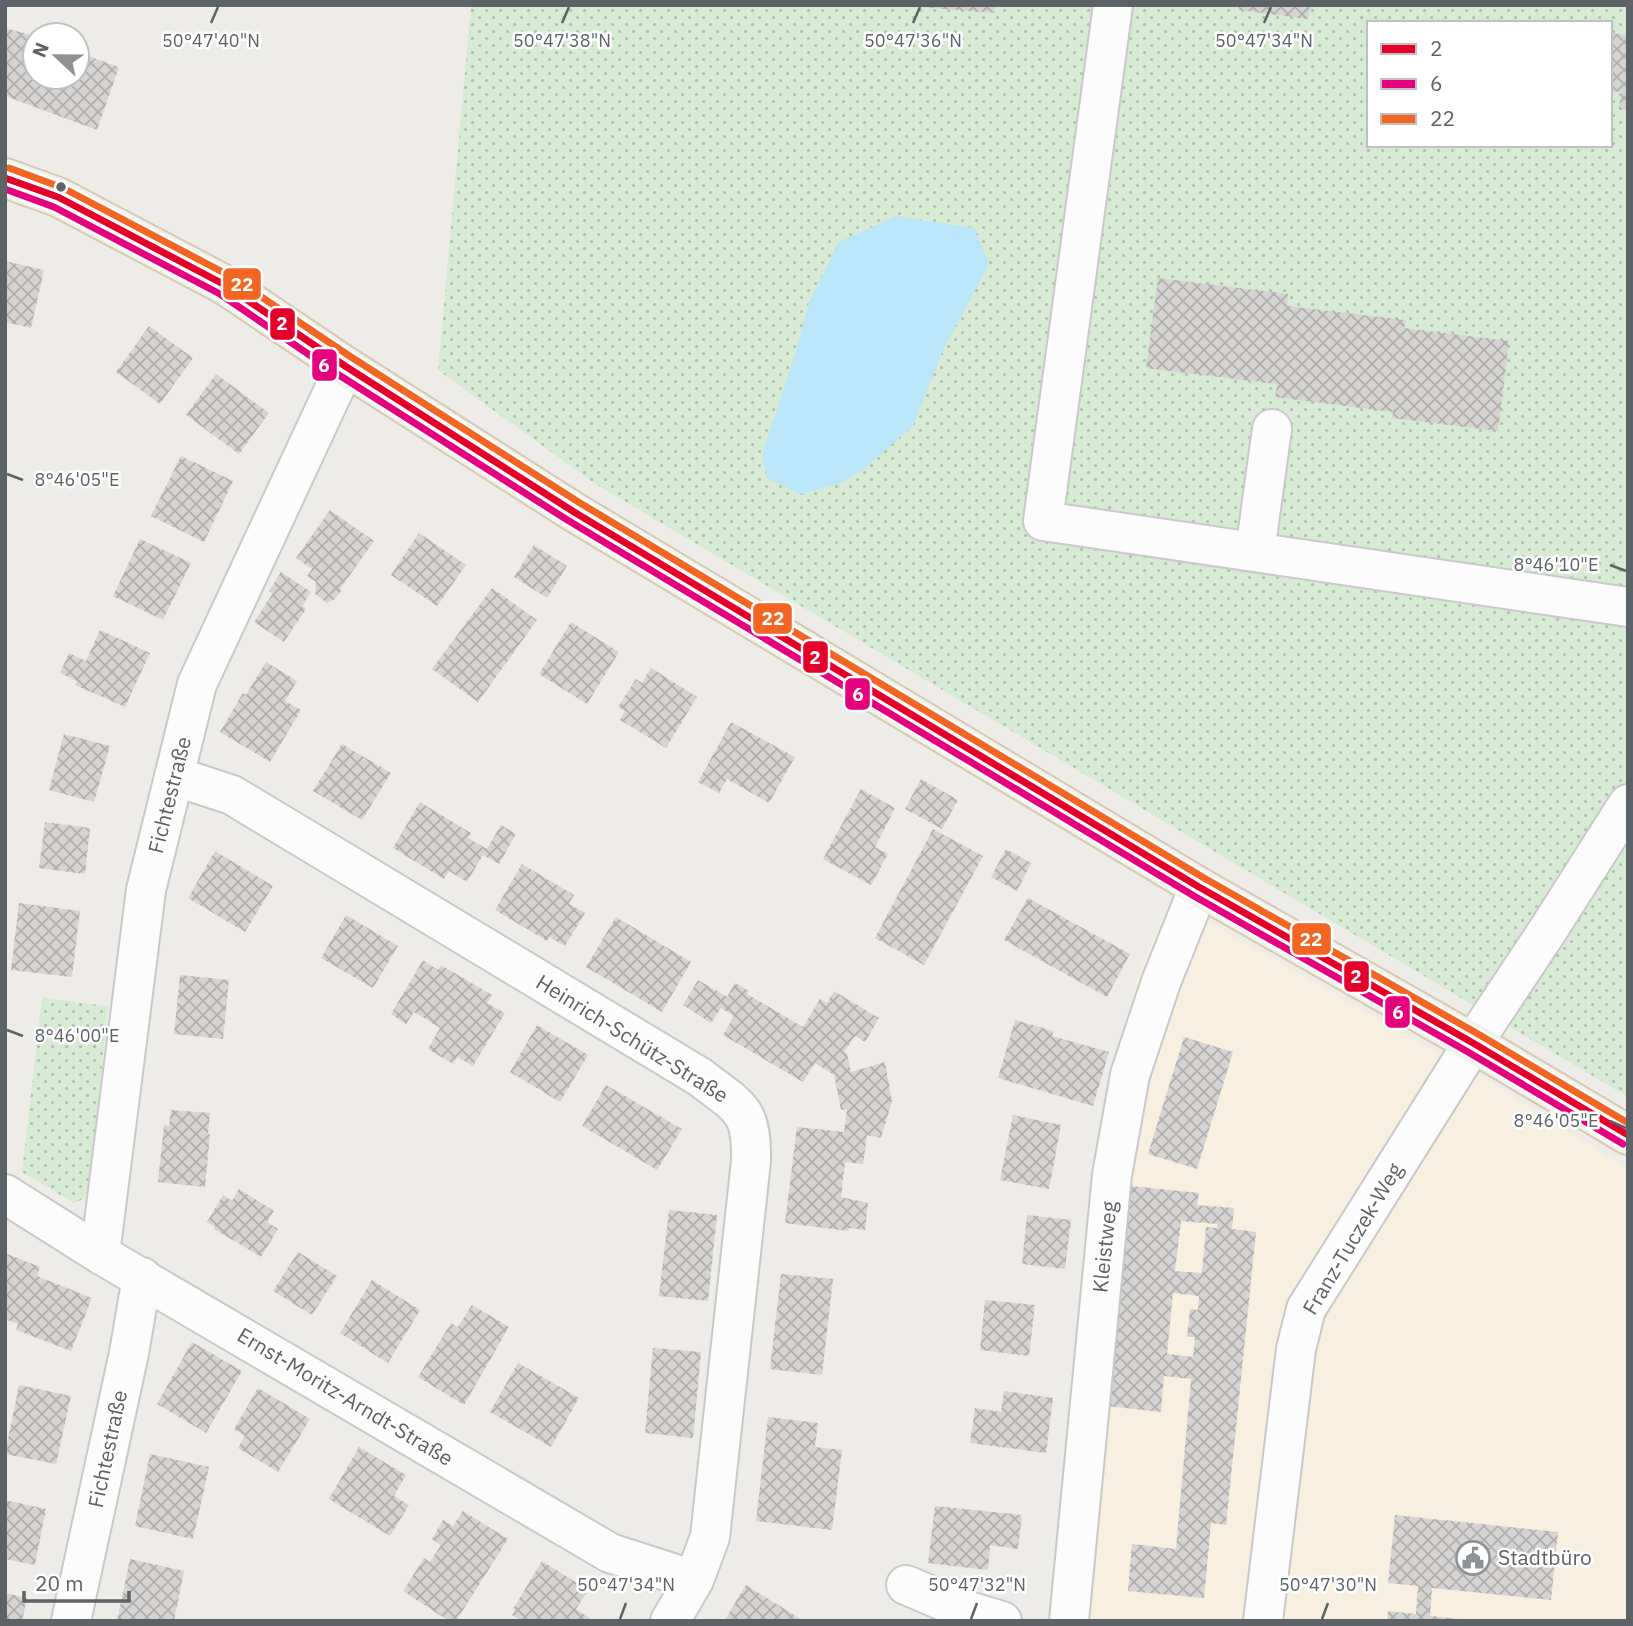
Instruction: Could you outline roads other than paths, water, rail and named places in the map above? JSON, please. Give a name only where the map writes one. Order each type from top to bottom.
[{"type":"main road","points":[[5,178],[58,197],[225,285],[345,366],[574,512],[1199,887],[1628,1135]]},
{"type":"street","points":[[1113,5],[1043,521],[1628,607]]},
{"type":"street","name":"Fichtestraße","points":[[100,1254],[146,890],[197,684],[345,366]]},
{"type":"street","points":[[1255,552],[1272,429]]},
{"type":"street","name":"Heinrich-Schütz-Straße","points":[[174,776],[232,795],[688,1070],[743,1110],[752,1134],[751,1161],[710,1537],[694,1580],[670,1621]]},
{"type":"street","name":"Franz-Tuczek-Weg","points":[[1263,1621],[1296,1349],[1307,1309],[1473,1043],[1628,804]]},
{"type":"street","name":"Kleistweg","points":[[1069,1621],[1112,1175],[1130,1075],[1161,982],[1199,887]]},
{"type":"street","name":"Ernst-Moritz-Arndt-Straße","points":[[5,1194],[100,1254],[610,1553],[694,1580]]},
{"type":"street","name":"Fichtestraße","points":[[71,1621],[129,1353],[142,1277]]},
{"type":"street","points":[[905,1585],[962,1609],[1002,1621]]},
{"type":"water","points":[[896,216],[974,228],[989,264],[944,348],[913,426],[864,469],[839,484],[801,494],[767,478],[762,455],[795,355],[809,302],[839,242]]},
{"type":"place","name":"Stadtbüro","points":[[1473,1558]]}]
